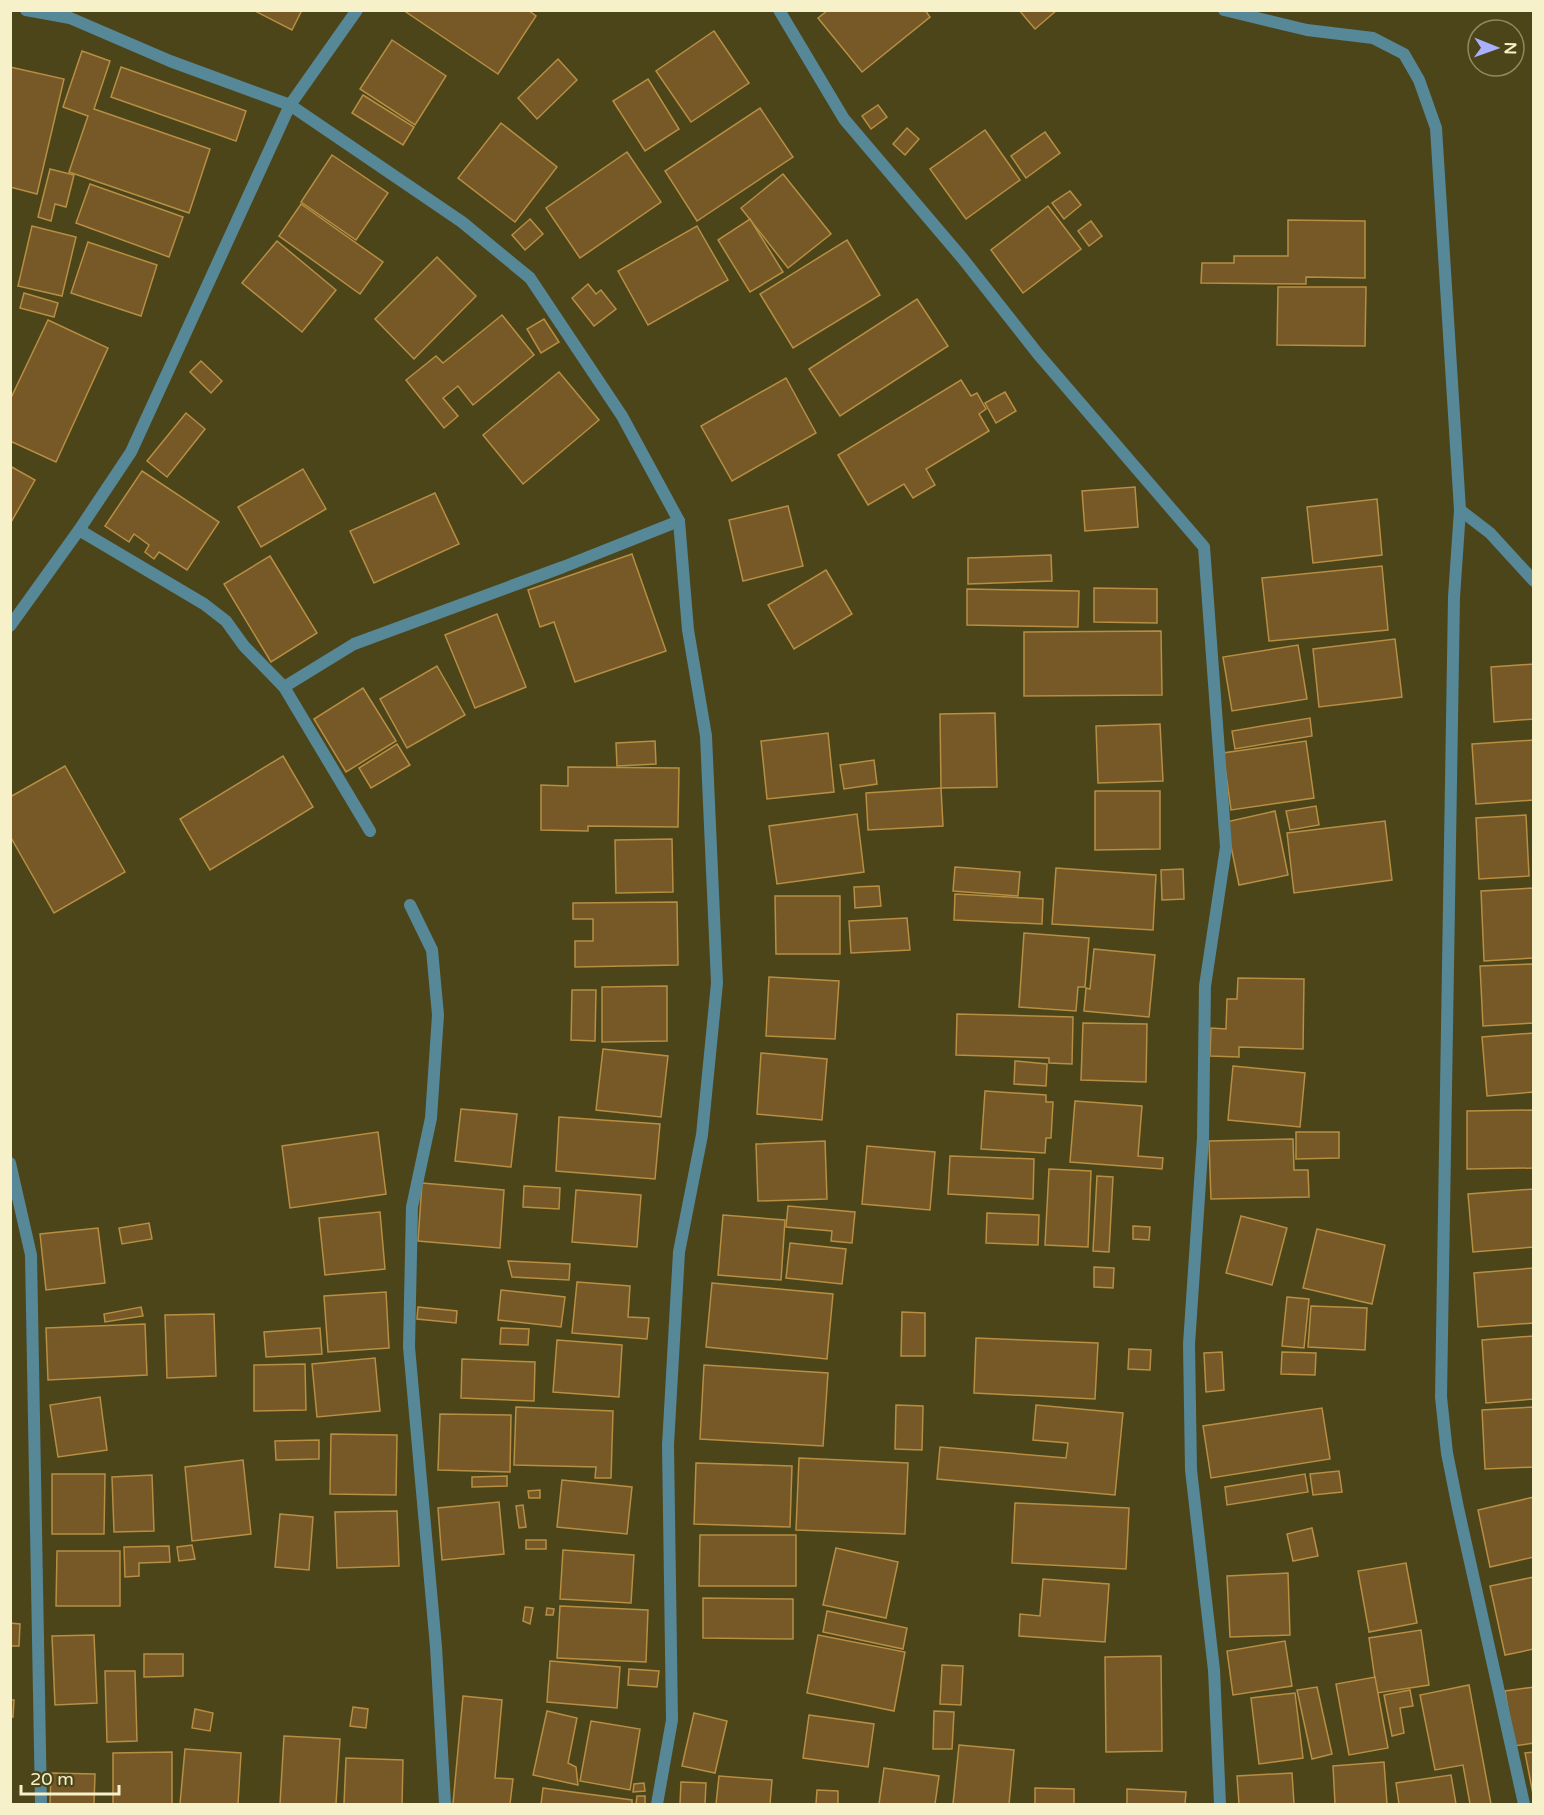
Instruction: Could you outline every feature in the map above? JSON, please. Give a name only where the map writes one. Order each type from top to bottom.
[{"type":"street","points":[[26,10],[70,18],[170,61],[290,105],[462,222],[530,278],[622,416],[679,521],[688,630],[706,736],[717,983],[702,1135],[680,1252],[668,1445],[672,1720],[657,1804]]},
{"type":"street","points":[[10,626],[79,530],[131,452],[290,105],[357,10]]},
{"type":"street","points":[[778,10],[844,119],[963,259],[1038,354],[1204,547],[1226,847],[1205,986],[1203,1138],[1189,1344],[1191,1470],[1214,1670],[1220,1804]]},
{"type":"street","points":[[1224,10],[1307,30],[1373,38],[1404,54],[1419,80],[1436,128],[1460,510],[1454,597],[1441,1397],[1447,1453],[1455,1497],[1524,1804]]},
{"type":"street","points":[[1460,510],[1490,533],[1533,581]]},
{"type":"street","points":[[284,687],[354,644],[563,567],[679,521]]},
{"type":"street","points":[[79,530],[204,604],[226,621],[244,646],[284,687],[370,831]]},
{"type":"street","points":[[410,905],[432,950],[438,1015],[431,1118],[412,1207],[409,1347],[435,1635],[445,1804]]},
{"type":"street","points":[[10,1163],[31,1255],[41,1804]]},
{"type":"building","points":[[253,10],[302,10],[292,30]]},
{"type":"building","points":[[407,10],[528,10],[536,16],[498,74],[406,12]]},
{"type":"building","points":[[828,10],[925,10],[930,17],[862,72],[818,18]]},
{"type":"building","points":[[1019,10],[1057,10],[1035,29]]},
{"type":"building","points":[[714,31],[749,83],[691,122],[656,71]]},
{"type":"building","points":[[392,40],[446,76],[415,125],[360,89]]},
{"type":"building","points":[[82,51],[110,61],[94,109],[210,149],[189,213],[69,172],[88,116],[63,107]]},
{"type":"building","points":[[558,59],[577,80],[537,119],[518,98]]},
{"type":"building","points":[[10,67],[64,79],[37,194],[10,187]]},
{"type":"building","points":[[121,67],[246,111],[236,141],[111,97]]},
{"type":"building","points":[[648,79],[679,129],[645,151],[613,101]]},
{"type":"building","points":[[363,95],[414,127],[403,145],[352,113]]},
{"type":"building","points":[[878,105],[887,117],[871,129],[862,116]]},
{"type":"building","points":[[760,108],[793,157],[697,221],[665,171]]},
{"type":"building","points":[[501,123],[557,167],[515,222],[458,178]]},
{"type":"building","points":[[907,128],[919,139],[905,155],[893,144]]},
{"type":"building","points":[[985,130],[1020,180],[966,219],[930,169]]},
{"type":"building","points":[[1045,132],[1060,153],[1026,178],[1011,156]]},
{"type":"building","points":[[627,152],[661,202],[580,258],[546,208]]},
{"type":"building","points":[[332,155],[388,193],[356,240],[301,202]]},
{"type":"building","points":[[50,169],[74,175],[66,207],[55,204],[51,221],[38,217]]},
{"type":"building","points":[[783,174],[831,234],[788,268],[741,208]]},
{"type":"building","points":[[90,184],[183,217],[169,257],[76,223]]},
{"type":"building","points":[[1070,191],[1081,205],[1064,219],[1052,203]]},
{"type":"building","points":[[301,204],[383,262],[360,294],[279,236]]},
{"type":"building","points":[[1048,206],[1081,249],[1023,293],[991,250]]},
{"type":"building","points":[[530,219],[543,234],[525,250],[512,235]]},
{"type":"building","points":[[750,219],[783,272],[750,292],[718,240]]},
{"type":"building","points":[[1288,220],[1365,221],[1365,278],[1306,277],[1306,284],[1201,283],[1202,263],[1234,263],[1234,256],[1288,256]]},
{"type":"building","points":[[1091,221],[1102,236],[1089,246],[1078,231]]},
{"type":"building","points":[[32,226],[76,237],[62,296],[18,286]]},
{"type":"building","points":[[697,226],[728,280],[648,325],[618,271]]},
{"type":"building","points":[[847,240],[880,295],[793,348],[760,294]]},
{"type":"building","points":[[277,241],[336,290],[302,332],[242,283]]},
{"type":"building","points":[[88,242],[157,265],[141,316],[71,293]]},
{"type":"building","points":[[437,257],[476,296],[414,359],[375,319]]},
{"type":"building","points":[[588,284],[596,294],[601,290],[616,309],[594,326],[572,298]]},
{"type":"building","points":[[1278,287],[1366,287],[1365,346],[1277,345]]},
{"type":"building","points":[[24,293],[58,303],[54,317],[20,308]]},
{"type":"building","points":[[917,299],[948,346],[840,416],[809,369]]},
{"type":"building","points":[[502,315],[534,355],[473,405],[458,386],[443,398],[458,416],[444,428],[406,380],[436,356],[443,363]]},
{"type":"building","points":[[544,319],[559,342],[541,353],[527,329]]},
{"type":"building","points":[[48,320],[108,348],[56,462],[10,441],[10,400]]},
{"type":"building","points":[[201,361],[222,381],[211,393],[190,372]]},
{"type":"building","points":[[559,372],[599,420],[523,484],[483,435]]},
{"type":"building","points":[[786,378],[816,433],[732,481],[701,426]]},
{"type":"building","points":[[961,380],[971,396],[977,393],[986,409],[979,414],[989,431],[926,469],[935,485],[913,498],[904,484],[868,505],[838,455]]},
{"type":"building","points":[[1005,392],[1016,411],[996,423],[985,403]]},
{"type":"building","points":[[186,413],[205,429],[167,477],[147,461]]},
{"type":"building","points":[[10,466],[35,480],[10,524]]},
{"type":"building","points":[[303,469],[326,509],[261,547],[238,507]]},
{"type":"building","points":[[142,471],[219,522],[187,570],[159,552],[154,559],[145,552],[149,545],[134,534],[129,542],[105,526]]},
{"type":"building","points":[[1135,487],[1138,527],[1085,531],[1082,491]]},
{"type":"building","points":[[435,493],[459,544],[374,583],[350,531]]},
{"type":"building","points":[[1377,499],[1382,555],[1313,563],[1307,507]]},
{"type":"building","points":[[788,506],[803,566],[743,581],[729,520]]},
{"type":"building","points":[[632,554],[666,651],[575,682],[554,622],[540,627],[528,590]]},
{"type":"building","points":[[1051,555],[1052,581],[968,584],[968,558]]},
{"type":"building","points":[[270,556],[317,633],[271,662],[224,584]]},
{"type":"building","points":[[1382,566],[1388,630],[1269,641],[1262,578]]},
{"type":"building","points":[[826,570],[852,614],[794,649],[768,605]]},
{"type":"building","points":[[1094,588],[1157,589],[1157,623],[1094,622]]},
{"type":"building","points":[[967,589],[1079,591],[1078,627],[967,625]]},
{"type":"building","points":[[497,614],[526,687],[475,708],[445,635]]},
{"type":"building","points":[[1161,631],[1162,695],[1024,696],[1024,632]]},
{"type":"building","points":[[1395,639],[1402,697],[1319,707],[1313,649]]},
{"type":"building","points":[[1298,645],[1307,699],[1232,711],[1223,657]]},
{"type":"building","points":[[1534,664],[1534,719],[1494,722],[1491,667]]},
{"type":"building","points":[[437,666],[465,715],[407,748],[380,699]]},
{"type":"building","points":[[363,688],[396,741],[346,772],[314,719]]},
{"type":"building","points":[[995,713],[997,787],[941,788],[940,714]]},
{"type":"building","points":[[1310,718],[1312,736],[1235,749],[1232,731]]},
{"type":"building","points":[[1160,724],[1163,781],[1098,783],[1096,726]]},
{"type":"building","points":[[828,733],[834,792],[767,799],[761,741]]},
{"type":"building","points":[[1534,740],[1534,800],[1476,804],[1472,744]]},
{"type":"building","points":[[655,741],[656,764],[617,766],[616,743]]},
{"type":"building","points":[[1306,741],[1314,798],[1231,810],[1223,753]]},
{"type":"building","points":[[397,744],[410,765],[371,788],[359,768]]},
{"type":"building","points":[[283,756],[313,807],[210,870],[180,819]]},
{"type":"building","points":[[874,760],[877,784],[844,789],[840,765]]},
{"type":"building","points":[[65,766],[125,872],[54,913],[10,836],[10,797]]},
{"type":"building","points":[[568,767],[679,768],[678,827],[588,826],[588,831],[541,830],[541,785],[568,786]]},
{"type":"building","points":[[941,788],[943,826],[868,830],[866,793]]},
{"type":"building","points":[[1095,791],[1160,791],[1160,849],[1095,850]]},
{"type":"building","points":[[1316,806],[1319,825],[1290,830],[1286,811]]},
{"type":"building","points":[[1275,811],[1288,875],[1239,885],[1226,822]]},
{"type":"building","points":[[857,814],[864,872],[777,884],[769,826]]},
{"type":"building","points":[[1526,815],[1529,876],[1479,879],[1476,818]]},
{"type":"building","points":[[1385,821],[1392,880],[1294,893],[1287,833]]},
{"type":"building","points":[[672,839],[673,892],[616,893],[615,840]]},
{"type":"building","points":[[955,867],[1020,872],[1018,896],[953,891]]},
{"type":"building","points":[[1056,868],[1156,875],[1153,930],[1052,924]]},
{"type":"building","points":[[1183,869],[1184,899],[1162,900],[1161,870]]},
{"type":"building","points":[[879,886],[881,906],[855,908],[854,887]]},
{"type":"building","points":[[1534,888],[1534,958],[1484,961],[1481,891]]},
{"type":"building","points":[[955,894],[1043,899],[1042,924],[954,920]]},
{"type":"building","points":[[775,896],[840,896],[840,954],[776,954]]},
{"type":"building","points":[[677,902],[678,965],[575,967],[575,941],[593,941],[593,919],[573,919],[573,903]]},
{"type":"building","points":[[907,918],[910,950],[851,953],[849,921]]},
{"type":"building","points":[[1024,933],[1089,938],[1085,987],[1078,987],[1076,1011],[1019,1007]]},
{"type":"building","points":[[1094,949],[1155,955],[1149,1017],[1084,1011],[1086,988],[1090,989]]},
{"type":"building","points":[[1534,964],[1534,1023],[1483,1026],[1480,966]]},
{"type":"building","points":[[769,977],[839,981],[835,1039],[766,1036]]},
{"type":"building","points":[[1238,978],[1304,979],[1303,1049],[1239,1047],[1239,1057],[1210,1056],[1211,1028],[1226,1029],[1227,999],[1237,999]]},
{"type":"building","points":[[667,986],[667,1041],[602,1042],[602,987]]},
{"type":"building","points":[[572,990],[596,990],[595,1041],[571,1040]]},
{"type":"building","points":[[957,1014],[1073,1017],[1072,1064],[1049,1063],[1049,1058],[956,1055]]},
{"type":"building","points":[[1083,1023],[1147,1024],[1146,1082],[1081,1080]]},
{"type":"building","points":[[1534,1033],[1534,1092],[1487,1096],[1482,1037]]},
{"type":"building","points":[[603,1049],[668,1056],[661,1117],[596,1110]]},
{"type":"building","points":[[761,1053],[827,1059],[822,1120],[757,1114]]},
{"type":"building","points":[[1015,1061],[1047,1064],[1046,1086],[1014,1084]]},
{"type":"building","points":[[1233,1066],[1305,1073],[1300,1127],[1228,1120]]},
{"type":"building","points":[[985,1091],[1046,1095],[1046,1102],[1053,1102],[1051,1138],[1046,1138],[1045,1153],[981,1149]]},
{"type":"building","points":[[1075,1101],[1142,1106],[1138,1156],[1163,1158],[1162,1169],[1070,1162]]},
{"type":"building","points":[[461,1109],[517,1114],[511,1167],[455,1161]]},
{"type":"building","points":[[1534,1110],[1534,1168],[1467,1169],[1467,1111]]},
{"type":"building","points":[[559,1117],[660,1124],[655,1179],[556,1171]]},
{"type":"building","points":[[378,1132],[386,1194],[290,1208],[282,1146]]},
{"type":"building","points":[[1296,1132],[1339,1132],[1339,1158],[1296,1159]]},
{"type":"building","points":[[1293,1139],[1294,1170],[1308,1170],[1309,1197],[1211,1199],[1209,1141]]},
{"type":"building","points":[[825,1141],[827,1199],[758,1201],[756,1144]]},
{"type":"building","points":[[867,1146],[935,1152],[930,1210],[862,1204]]},
{"type":"building","points":[[950,1156],[1034,1159],[1033,1199],[948,1194]]},
{"type":"building","points":[[1049,1169],[1091,1171],[1088,1247],[1045,1245]]},
{"type":"building","points":[[1097,1176],[1113,1177],[1109,1252],[1093,1251]]},
{"type":"building","points":[[422,1183],[504,1190],[500,1248],[418,1241]]},
{"type":"building","points":[[524,1186],[560,1188],[559,1209],[523,1207]]},
{"type":"building","points":[[1534,1189],[1534,1247],[1473,1252],[1468,1194]]},
{"type":"building","points":[[576,1190],[641,1195],[637,1247],[572,1242]]},
{"type":"building","points":[[788,1206],[855,1212],[852,1243],[831,1241],[832,1231],[786,1227]]},
{"type":"building","points":[[380,1212],[385,1269],[325,1275],[319,1218]]},
{"type":"building","points":[[987,1213],[1039,1215],[1038,1245],[986,1243]]},
{"type":"building","points":[[723,1215],[785,1220],[781,1280],[718,1275]]},
{"type":"building","points":[[1241,1216],[1287,1228],[1272,1285],[1226,1273]]},
{"type":"building","points":[[149,1223],[152,1239],[122,1244],[119,1228]]},
{"type":"building","points":[[1133,1226],[1150,1227],[1149,1240],[1133,1239]]},
{"type":"building","points":[[98,1228],[105,1283],[46,1290],[40,1234]]},
{"type":"building","points":[[1317,1229],[1385,1245],[1372,1304],[1303,1288]]},
{"type":"building","points":[[790,1243],[846,1249],[842,1284],[786,1278]]},
{"type":"building","points":[[508,1261],[570,1264],[569,1280],[512,1277]]},
{"type":"building","points":[[1094,1267],[1114,1268],[1113,1288],[1094,1287]]},
{"type":"building","points":[[1534,1268],[1534,1323],[1478,1327],[1474,1273]]},
{"type":"building","points":[[577,1282],[630,1286],[628,1317],[649,1318],[647,1339],[572,1333]]},
{"type":"building","points":[[712,1283],[833,1294],[827,1359],[706,1347]]},
{"type":"building","points":[[501,1290],[565,1297],[561,1327],[498,1320]]},
{"type":"building","points":[[386,1292],[389,1348],[328,1352],[324,1296]]},
{"type":"building","points":[[1287,1297],[1309,1299],[1304,1348],[1282,1346]]},
{"type":"building","points":[[1311,1306],[1367,1308],[1365,1350],[1308,1347]]},
{"type":"building","points":[[141,1307],[143,1316],[105,1322],[104,1314]]},
{"type":"building","points":[[418,1307],[457,1311],[456,1323],[417,1319]]},
{"type":"building","points":[[902,1312],[925,1313],[925,1356],[901,1356]]},
{"type":"building","points":[[214,1314],[216,1376],[167,1378],[165,1315]]},
{"type":"building","points":[[145,1324],[147,1375],[48,1380],[46,1328]]},
{"type":"building","points":[[320,1328],[322,1354],[266,1357],[264,1332]]},
{"type":"building","points":[[501,1328],[529,1329],[528,1345],[500,1344]]},
{"type":"building","points":[[1534,1336],[1534,1399],[1486,1403],[1482,1340]]},
{"type":"building","points":[[976,1338],[1098,1343],[1095,1399],[974,1393]]},
{"type":"building","points":[[557,1340],[622,1345],[619,1397],[553,1392]]},
{"type":"building","points":[[1129,1349],[1151,1350],[1150,1370],[1128,1369]]},
{"type":"building","points":[[1222,1352],[1224,1390],[1206,1392],[1204,1353]]},
{"type":"building","points":[[1282,1352],[1316,1353],[1315,1375],[1281,1374]]},
{"type":"building","points":[[375,1358],[380,1411],[317,1417],[312,1364]]},
{"type":"building","points":[[462,1359],[535,1362],[534,1401],[461,1398]]},
{"type":"building","points":[[305,1364],[306,1410],[254,1411],[254,1365]]},
{"type":"building","points":[[704,1365],[828,1373],[823,1446],[700,1439]]},
{"type":"building","points":[[100,1397],[107,1450],[58,1457],[50,1405]]},
{"type":"building","points":[[896,1405],[923,1406],[922,1450],[895,1449]]},
{"type":"building","points":[[1036,1405],[1123,1413],[1115,1495],[937,1479],[940,1447],[1066,1458],[1068,1443],[1033,1440]]},
{"type":"building","points":[[516,1407],[613,1411],[611,1478],[595,1478],[596,1467],[514,1465]]},
{"type":"building","points":[[1534,1407],[1534,1467],[1485,1469],[1482,1410]]},
{"type":"building","points":[[1322,1408],[1330,1459],[1211,1478],[1203,1426]]},
{"type":"building","points":[[440,1414],[511,1415],[510,1472],[438,1470]]},
{"type":"building","points":[[331,1434],[397,1435],[396,1495],[330,1494]]},
{"type":"building","points":[[319,1440],[319,1459],[276,1460],[275,1441]]},
{"type":"building","points":[[799,1458],[908,1463],[905,1534],[796,1530]]},
{"type":"building","points":[[243,1460],[251,1534],[192,1541],[185,1467]]},
{"type":"building","points":[[696,1463],[792,1466],[790,1527],[694,1524]]},
{"type":"building","points":[[1339,1471],[1342,1492],[1313,1495],[1310,1474]]},
{"type":"building","points":[[52,1474],[105,1474],[104,1534],[52,1534]]},
{"type":"building","points":[[1305,1474],[1308,1492],[1227,1505],[1225,1487]]},
{"type":"building","points":[[152,1475],[154,1531],[114,1532],[112,1477]]},
{"type":"building","points":[[507,1476],[507,1486],[472,1487],[472,1477]]},
{"type":"building","points":[[562,1480],[632,1487],[627,1534],[557,1527]]},
{"type":"building","points":[[540,1490],[540,1498],[529,1498],[528,1491]]},
{"type":"building","points":[[1534,1497],[1534,1557],[1490,1567],[1478,1510]]},
{"type":"building","points":[[499,1502],[504,1554],[442,1560],[438,1508]]},
{"type":"building","points":[[1015,1503],[1129,1508],[1126,1569],[1012,1563]]},
{"type":"building","points":[[523,1505],[526,1527],[519,1528],[516,1506]]},
{"type":"building","points":[[397,1511],[399,1566],[337,1568],[335,1512]]},
{"type":"building","points":[[280,1514],[313,1517],[309,1570],[275,1567]]},
{"type":"building","points":[[1312,1528],[1318,1556],[1293,1561],[1287,1534]]},
{"type":"building","points":[[700,1535],[796,1535],[796,1586],[699,1586]]},
{"type":"building","points":[[526,1540],[546,1540],[546,1549],[526,1549]]},
{"type":"building","points":[[192,1545],[195,1559],[179,1561],[177,1547]]},
{"type":"building","points":[[169,1546],[170,1562],[139,1563],[139,1576],[125,1577],[124,1547]]},
{"type":"building","points":[[836,1548],[898,1562],[886,1618],[823,1605]]},
{"type":"building","points":[[563,1550],[634,1555],[631,1603],[560,1599]]},
{"type":"building","points":[[57,1551],[120,1551],[120,1606],[56,1606]]},
{"type":"building","points":[[1406,1563],[1417,1623],[1369,1632],[1358,1571]]},
{"type":"building","points":[[1288,1573],[1290,1635],[1230,1637],[1227,1576]]},
{"type":"building","points":[[1534,1577],[1534,1649],[1505,1655],[1490,1586]]},
{"type":"building","points":[[1043,1579],[1109,1584],[1105,1642],[1019,1636],[1020,1614],[1040,1616]]},
{"type":"building","points":[[703,1598],[793,1599],[793,1639],[703,1638]]},
{"type":"building","points":[[560,1606],[648,1610],[646,1662],[557,1658]]},
{"type":"building","points":[[525,1607],[533,1608],[530,1624],[523,1621]]},
{"type":"building","points":[[547,1608],[554,1609],[553,1615],[546,1615]]},
{"type":"building","points":[[827,1611],[907,1628],[903,1649],[823,1632]]},
{"type":"building","points":[[10,1623],[20,1624],[19,1646],[10,1646]]},
{"type":"building","points":[[1421,1630],[1429,1685],[1377,1693],[1369,1638]]},
{"type":"building","points":[[94,1635],[97,1703],[55,1705],[52,1636]]},
{"type":"building","points":[[818,1635],[905,1652],[894,1711],[807,1693]]},
{"type":"building","points":[[1285,1641],[1292,1686],[1233,1695],[1227,1651]]},
{"type":"building","points":[[144,1654],[183,1654],[183,1676],[144,1677]]},
{"type":"building","points":[[1161,1656],[1162,1751],[1106,1752],[1105,1657]]},
{"type":"building","points":[[550,1661],[620,1667],[617,1708],[547,1702]]},
{"type":"building","points":[[942,1665],[963,1666],[961,1705],[940,1704]]},
{"type":"building","points":[[629,1669],[659,1671],[657,1687],[628,1685]]},
{"type":"building","points":[[105,1671],[135,1671],[137,1741],[107,1742]]},
{"type":"building","points":[[1375,1677],[1388,1748],[1349,1755],[1336,1684]]},
{"type":"building","points":[[1469,1685],[1491,1804],[1470,1804],[1463,1765],[1435,1770],[1420,1695]]},
{"type":"building","points":[[1317,1687],[1332,1754],[1312,1759],[1297,1690]]},
{"type":"building","points":[[1534,1687],[1534,1743],[1514,1746],[1505,1691]]},
{"type":"building","points":[[1410,1690],[1413,1706],[1400,1708],[1404,1733],[1392,1736],[1384,1695]]},
{"type":"building","points":[[1295,1693],[1303,1758],[1259,1764],[1251,1698]]},
{"type":"building","points":[[463,1696],[502,1700],[495,1778],[513,1779],[510,1804],[453,1804]]},
{"type":"building","points":[[10,1700],[14,1700],[13,1717],[10,1717]]},
{"type":"building","points":[[353,1707],[368,1709],[366,1728],[350,1726]]},
{"type":"building","points":[[195,1709],[213,1713],[210,1731],[192,1728]]},
{"type":"building","points":[[547,1711],[577,1718],[568,1763],[576,1767],[578,1785],[533,1775]]},
{"type":"building","points":[[934,1711],[954,1712],[952,1749],[933,1749]]},
{"type":"building","points":[[694,1713],[727,1721],[715,1773],[682,1766]]},
{"type":"building","points":[[809,1715],[874,1724],[868,1767],[803,1758]]},
{"type":"building","points":[[591,1721],[640,1729],[630,1790],[580,1781]]},
{"type":"building","points":[[284,1736],[340,1739],[336,1804],[280,1804]]},
{"type":"building","points":[[959,1745],[1014,1750],[1009,1804],[953,1804]]},
{"type":"building","points":[[185,1749],[241,1753],[238,1804],[180,1804]]},
{"type":"building","points":[[172,1752],[172,1804],[113,1804],[113,1753]]},
{"type":"building","points":[[1534,1752],[1534,1799],[1525,1753]]},
{"type":"building","points":[[346,1758],[403,1760],[402,1804],[344,1804]]},
{"type":"building","points":[[1384,1762],[1387,1804],[1335,1804],[1333,1766]]},
{"type":"building","points":[[884,1768],[939,1776],[935,1804],[879,1804]]},
{"type":"building","points":[[51,1773],[95,1774],[94,1804],[50,1804]]},
{"type":"building","points":[[1292,1773],[1294,1804],[1239,1804],[1237,1776]]},
{"type":"building","points":[[1451,1775],[1456,1804],[1399,1804],[1396,1783]]},
{"type":"building","points":[[719,1776],[772,1780],[770,1804],[716,1804]]},
{"type":"building","points":[[681,1782],[706,1783],[705,1804],[680,1804]]},
{"type":"building","points":[[644,1783],[645,1791],[633,1792],[634,1784]]},
{"type":"building","points":[[543,1788],[632,1800],[632,1804],[541,1804]]},
{"type":"building","points":[[1035,1788],[1074,1789],[1074,1804],[1035,1804]]},
{"type":"building","points":[[1127,1789],[1186,1792],[1185,1804],[1127,1804]]},
{"type":"building","points":[[817,1790],[838,1791],[838,1804],[816,1804]]},
{"type":"building","points":[[637,1796],[645,1796],[645,1804],[636,1804]]}]
